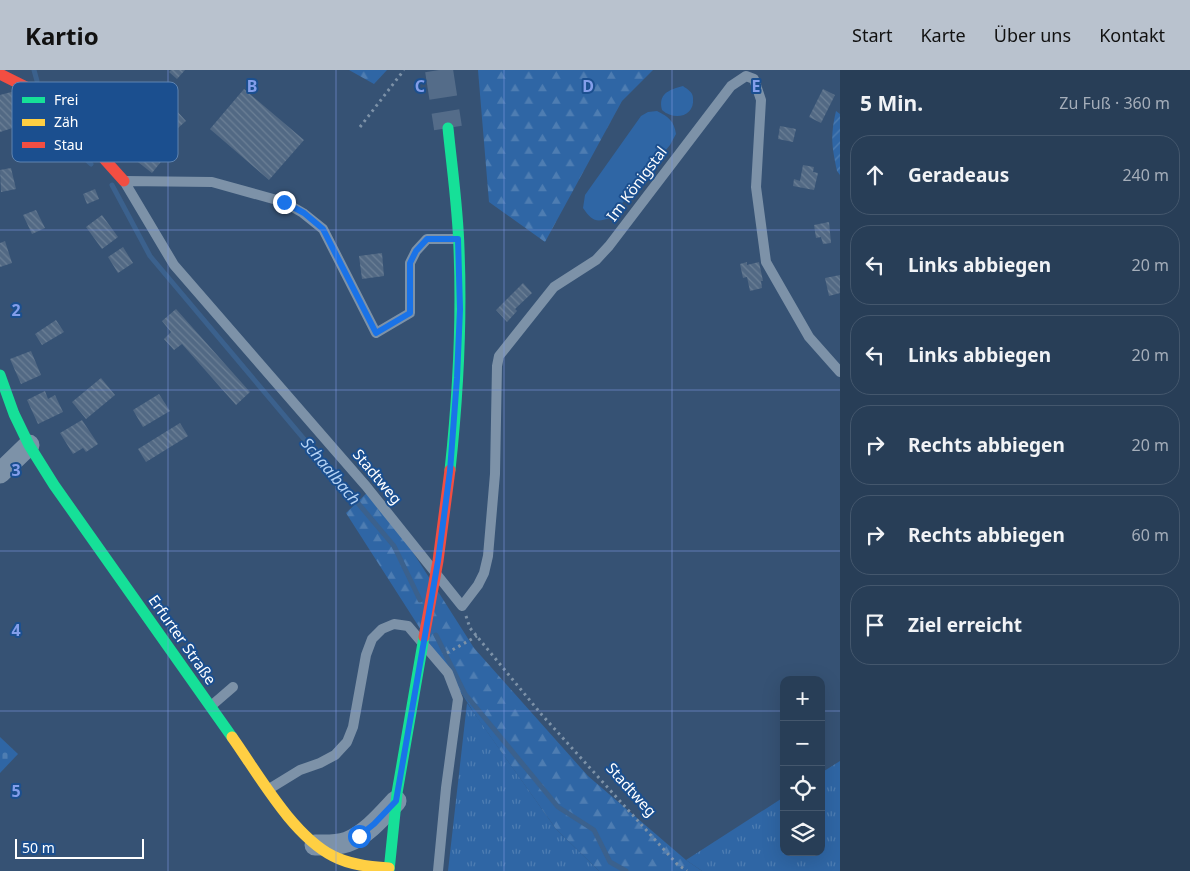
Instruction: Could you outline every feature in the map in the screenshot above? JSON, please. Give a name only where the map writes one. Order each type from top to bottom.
[{"type":"street","name":"Stadtweg","points":[[0,74],[17,82]]},
{"type":"street","points":[[389,870],[396,801],[438,561],[450,471],[460,309],[458,239],[448,128]]},
{"type":"street","name":"Stadtweg","points":[[108,162],[124,181]]},
{"type":"street","name":"Erfurter Straße","points":[[0,375],[14,414],[29,445],[63,499],[291,821],[315,845],[333,856],[365,867],[389,870]]},
{"type":"street","points":[[0,473],[29,445]]},
{"type":"street","points":[[315,845],[332,845],[346,842],[359,836],[374,824],[396,801]]},
{"type":"lane","name":"Im Königstal","points":[[462,606],[478,585],[484,573],[488,556],[495,474],[497,366],[499,356],[554,287],[596,260],[609,246],[731,86],[746,73],[754,79],[761,100],[756,187],[766,262],[809,336],[840,372]]},
{"type":"lane","name":"Stadtweg","points":[[124,181],[174,266],[366,486],[462,606]]},
{"type":"lane","points":[[124,181],[212,182],[284,202],[304,213],[323,229],[376,333],[410,313],[410,263],[416,251],[427,239],[458,239]]},
{"type":"lane","points":[[268,789],[300,770],[335,755],[347,742],[353,727],[366,655],[372,639],[382,629],[394,624],[408,626],[448,673],[458,699],[446,788],[438,871]]},
{"type":"lane","points":[[211,707],[233,687]]},
{"type":"path","points":[[360,128],[404,70]]},
{"type":"path","name":"Stadtweg","points":[[462,606],[470,628],[542,715],[671,857],[687,871]]},
{"type":"path","points":[[440,657],[477,636]]},
{"type":"green space","points":[[349,70],[387,70],[374,84]]},
{"type":"green space","points":[[478,70],[653,70],[622,101],[545,242],[489,202]]},
{"type":"green space","points":[[683,86],[693,96],[691,109],[687,113],[678,116],[662,110],[661,100],[663,96],[673,89]]},
{"type":"green space","points":[[657,111],[668,117],[674,126],[676,134],[670,145],[610,218],[595,220],[583,208],[585,195],[641,116],[648,112]]},
{"type":"green space","points":[[836,111],[840,114],[840,175],[837,171],[832,141]]},
{"type":"green space","points":[[372,488],[474,648],[588,776],[686,860],[702,871],[599,871],[556,829],[478,719],[346,513]]},
{"type":"green space","points":[[467,703],[556,829],[599,871],[448,871]]},
{"type":"green space","points":[[0,737],[18,754],[0,773]]},
{"type":"green space","points":[[840,761],[840,871],[702,871],[686,860],[780,800],[780,856],[825,856],[825,770]]},
{"type":"building","points":[[171,70],[185,70],[177,79],[169,72]]},
{"type":"building","points":[[244,89],[304,140],[269,180],[210,129]]},
{"type":"building","points":[[823,89],[835,95],[821,123],[809,117]]},
{"type":"building","points":[[12,92],[12,128],[0,132],[0,95]]},
{"type":"building","points":[[178,112],[186,121],[178,128]]},
{"type":"building","points":[[780,126],[796,129],[793,142],[778,139]]},
{"type":"building","points":[[138,162],[161,162],[152,173]]},
{"type":"building","points":[[803,165],[814,167],[813,172],[818,173],[814,190],[793,186],[794,179],[800,181]]},
{"type":"building","points":[[11,168],[16,189],[1,192],[0,170]]},
{"type":"building","points":[[95,189],[99,199],[87,204],[83,194]]},
{"type":"building","points":[[36,210],[45,228],[32,234],[23,215]]},
{"type":"building","points":[[102,215],[118,237],[102,249],[86,227]]},
{"type":"building","points":[[829,222],[831,243],[823,244],[821,237],[816,238],[814,225]]},
{"type":"building","points":[[5,241],[12,263],[0,267],[0,243]]},
{"type":"building","points":[[123,247],[133,263],[118,273],[108,257]]},
{"type":"building","points":[[382,253],[384,276],[362,279],[359,256]]},
{"type":"building","points":[[747,262],[747,265],[759,262],[763,281],[761,281],[762,288],[750,291],[747,277],[743,278],[740,264]]},
{"type":"building","points":[[840,275],[840,293],[829,296],[825,278]]},
{"type":"building","points":[[523,283],[532,293],[515,309],[517,311],[507,322],[496,310]]},
{"type":"building","points":[[176,309],[250,392],[236,405],[182,344],[174,350],[164,339],[171,332],[162,321]]},
{"type":"building","points":[[56,320],[64,332],[42,345],[35,334]]},
{"type":"building","points":[[31,351],[41,375],[21,384],[10,359]]},
{"type":"building","points":[[101,378],[115,395],[86,419],[72,402]]},
{"type":"building","points":[[45,391],[48,399],[55,395],[63,412],[38,424],[27,400]]},
{"type":"building","points":[[159,394],[170,411],[143,427],[133,410]]},
{"type":"building","points":[[82,420],[98,444],[86,452],[83,448],[73,454],[60,433]]},
{"type":"building","points":[[180,423],[188,436],[146,462],[138,449]]},
{"type":"waterway","name":"Schaalbach","points":[[34,70],[37,81]]},
{"type":"waterway","name":"Schaalbach","points":[[112,185],[150,256],[394,546],[420,600]]},
{"type":"waterway","name":"Schaalbach","points":[[436,635],[465,694],[558,807],[594,830],[610,862],[626,871]]},
{"type":"tunnel","points":[[439,70],[448,128]]},
{"type":"traffic: fast","points":[[448,128],[457,219],[460,304],[457,387],[450,470]]},
{"type":"traffic: fast","points":[[0,375],[14,414],[29,445],[54,485],[232,737]]},
{"type":"traffic: fast","points":[[389,871],[397,793],[424,637]]},
{"type":"traffic: slow","points":[[232,737],[277,803],[304,834],[318,846],[346,862],[389,868]]},
{"type":"traffic: jam","points":[[0,74],[16,82]]},
{"type":"traffic: jam","points":[[107,162],[124,181]]},
{"type":"traffic: jam","points":[[424,637],[438,561],[450,470]]},
{"type":"route","points":[[284,202],[304,213],[323,229],[376,333],[410,313],[410,263],[416,251],[427,239],[458,239],[460,309],[457,378],[450,471],[438,561],[396,801],[374,824],[359,836]]}]
